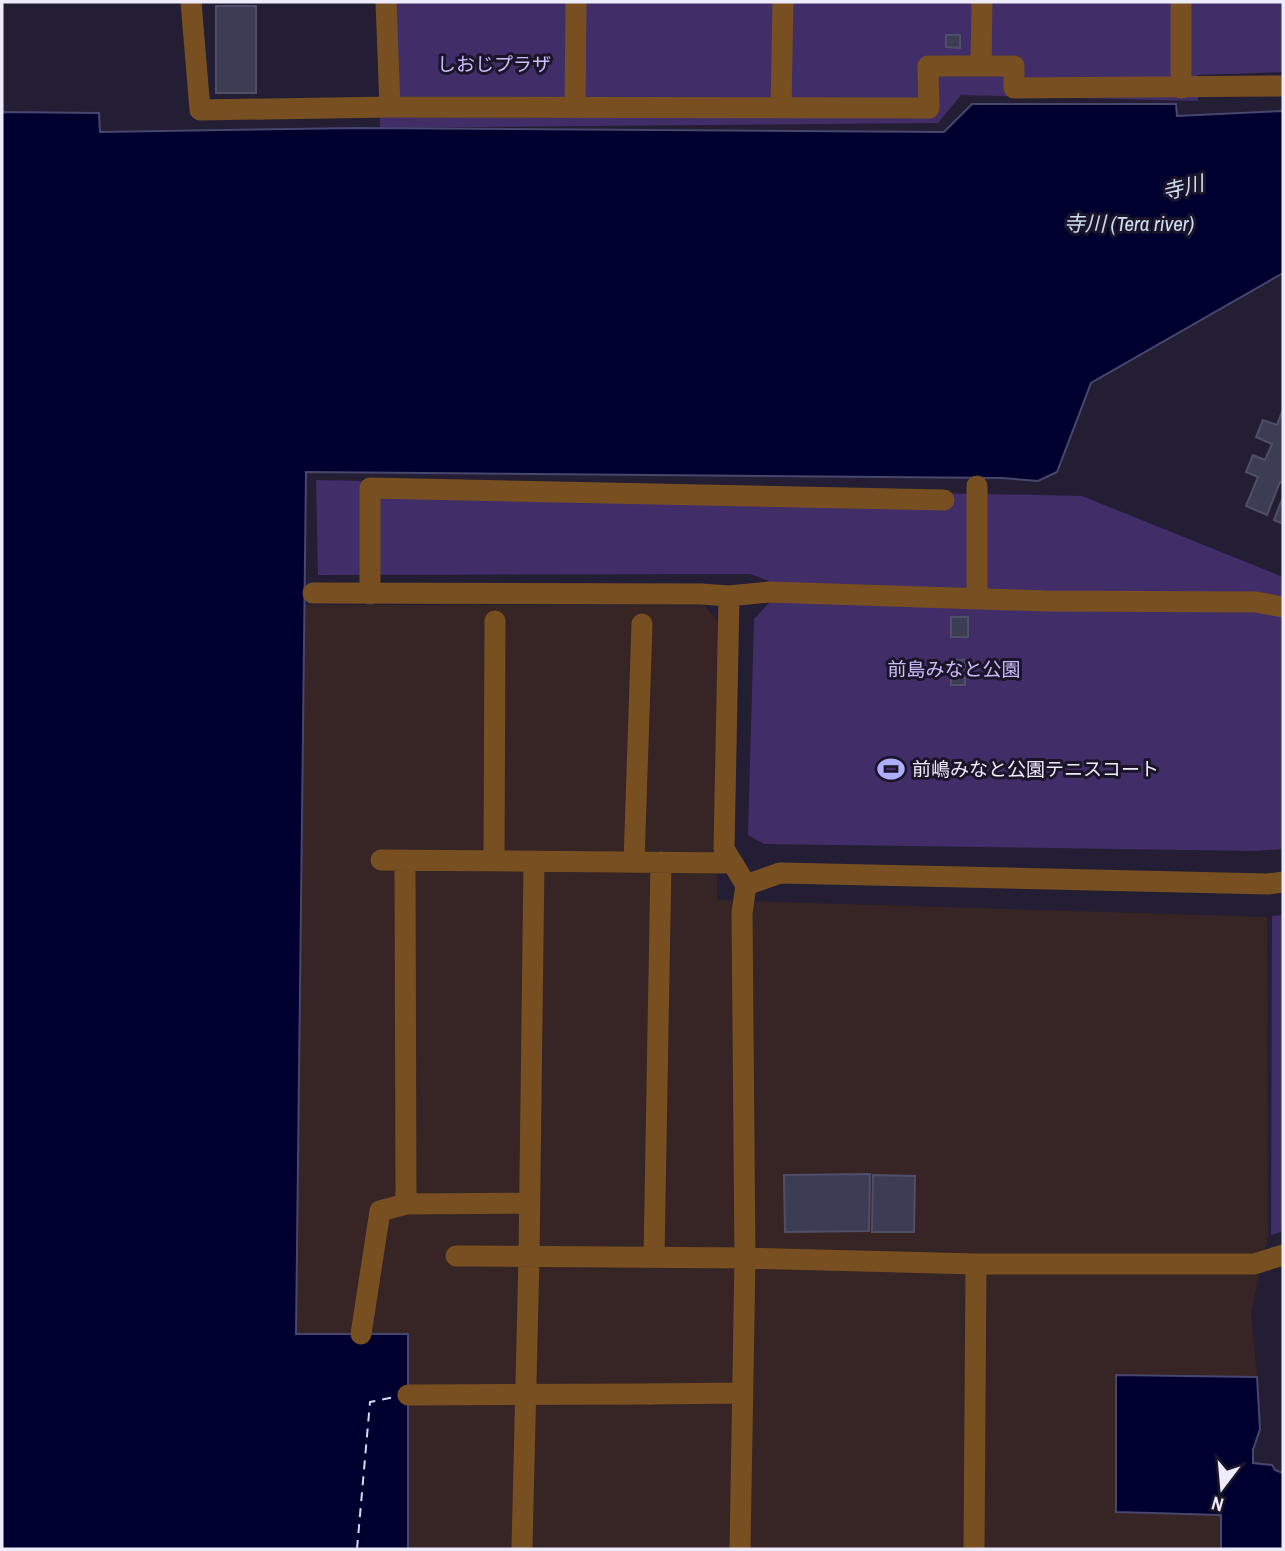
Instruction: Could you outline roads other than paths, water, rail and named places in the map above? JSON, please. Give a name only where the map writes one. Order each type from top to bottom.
[{"type":"street","points":[[191,2],[200,110],[390,107],[929,108],[928,66],[1014,66],[1014,88],[1283,86]]},
{"type":"street","points":[[387,2],[390,107]]},
{"type":"street","points":[[575,107],[576,2]]},
{"type":"street","points":[[780,107],[783,2]]},
{"type":"street","points":[[981,65],[982,2]]},
{"type":"street","points":[[1181,2],[1181,88]]},
{"type":"street","points":[[976,599],[977,486]]},
{"type":"street","points":[[370,594],[370,488],[944,500]]},
{"type":"street","points":[[313,593],[729,596],[769,593],[976,599],[1256,602],[1283,607]]},
{"type":"street","points":[[729,596],[724,849],[746,885],[742,913],[745,1258],[740,1549]]},
{"type":"street","points":[[494,861],[495,621]]},
{"type":"street","points":[[634,862],[642,624]]},
{"type":"street","points":[[381,860],[733,863]]},
{"type":"street","points":[[405,860],[406,1204]]},
{"type":"street","points":[[522,1547],[534,861]]},
{"type":"street","points":[[654,1257],[661,862]]},
{"type":"street","points":[[746,885],[779,873],[1268,884],[1283,881]]},
{"type":"street","points":[[361,1334],[380,1211],[406,1204],[530,1203]]},
{"type":"street","points":[[456,1256],[745,1258],[976,1264],[1254,1264],[1283,1255]]},
{"type":"street","points":[[974,1549],[976,1264]]},
{"type":"street","points":[[408,1395],[741,1393]]},
{"type":"water","points":[[972,104],[1176,104],[1177,116],[1283,111],[1283,273],[1091,383],[1057,472],[1038,481],[1002,478],[306,472],[296,1334],[408,1334],[408,1549],[2,1549],[2,112],[99,113],[100,132],[359,128],[944,132]]},
{"type":"water","points":[[1116,1375],[1257,1377],[1260,1429],[1253,1450],[1253,1463],[1272,1465],[1275,1470],[1283,1473],[1283,1549],[1221,1549],[1221,1515],[1116,1512]]},
{"type":"place","name":"前嶋みなと公園テニスコート","points":[[891,769]]},
{"type":"park label","name":"しおじプラザ","points":[[494,64]]},
{"type":"park label","name":"前島みなと公園","points":[[954,669]]},
{"type":"water label","name":"寺川","points":[[1183,188]]},
{"type":"water label","name":"寺川 (Tera river)","points":[[1129,224]]}]
